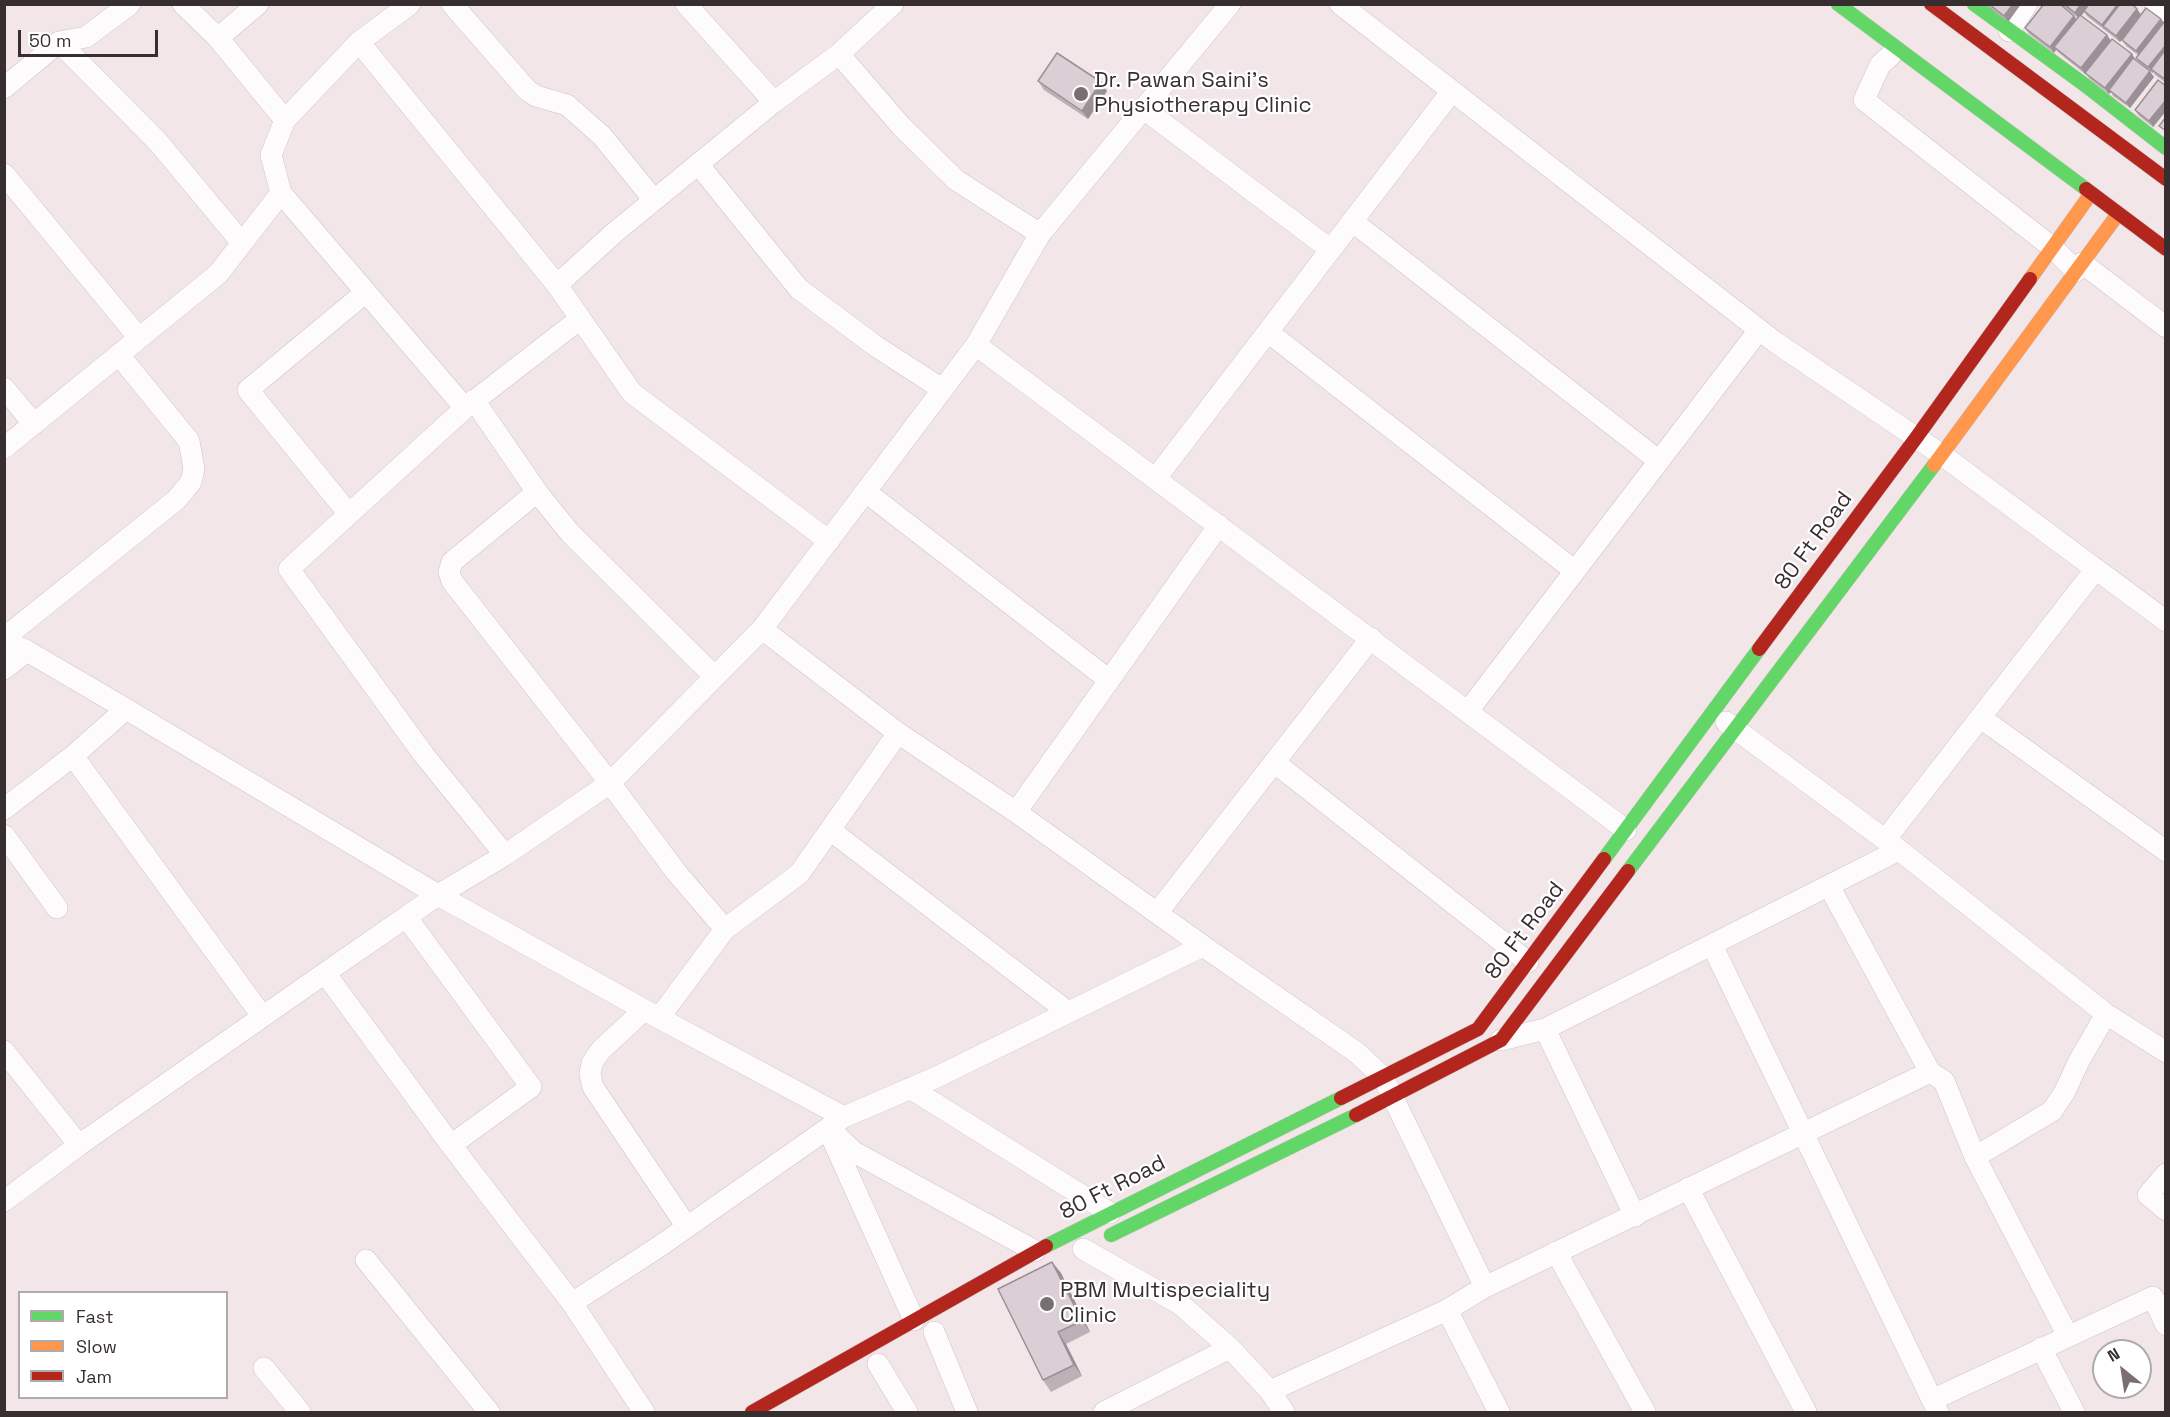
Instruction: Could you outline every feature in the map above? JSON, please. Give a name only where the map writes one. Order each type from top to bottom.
[{"type":"main road","points":[[1838,4],[2090,195],[2166,249]]},
{"type":"main road","points":[[1930,4],[2166,179]]},
{"type":"main road","points":[[1974,4],[2166,148]]},
{"type":"main road","name":"80 Ft Road","points":[[752,1413],[1035,1251],[1478,1029],[1916,438],[2090,195]]},
{"type":"main road","name":"80 Ft Road","points":[[1089,1246],[1392,1098],[1501,1040],[1942,455],[2118,214]]},
{"type":"street","points":[[4,88],[59,42],[86,37],[130,4]]},
{"type":"street","points":[[183,4],[218,38],[285,120]]},
{"type":"street","points":[[218,38],[258,4]]},
{"type":"street","points":[[410,4],[359,42],[285,120],[271,155],[281,193],[366,292],[470,404],[570,533],[715,677]]},
{"type":"street","points":[[452,4],[527,90],[536,96],[567,105],[603,136],[654,200]]},
{"type":"street","points":[[686,4],[774,102]]},
{"type":"street","points":[[557,285],[654,200],[774,102],[839,54],[893,4]]},
{"type":"street","points":[[4,1201],[79,1145],[262,1016],[438,895],[505,855],[610,783],[762,629],[976,345],[1040,234],[1230,4]]},
{"type":"street","points":[[1340,4],[1759,330],[1942,455],[2166,621]]},
{"type":"street","points":[[2009,31],[2027,4]]},
{"type":"street","points":[[2155,4],[2166,11]]},
{"type":"street","points":[[59,42],[158,142],[242,243]]},
{"type":"street","points":[[359,42],[557,285],[632,393],[829,541]]},
{"type":"street","points":[[839,54],[901,126],[956,180],[1040,234]]},
{"type":"street","points":[[1891,55],[1880,65],[1864,100],[2053,248],[2166,327]]},
{"type":"street","points":[[1156,478],[1452,91]]},
{"type":"street","points":[[1144,109],[1331,250]]},
{"type":"street","points":[[698,164],[800,289],[877,347],[942,390]]},
{"type":"street","points":[[4,174],[139,338]]},
{"type":"street","points":[[4,448],[218,274],[281,193]]},
{"type":"street","points":[[1352,221],[1659,461]]},
{"type":"street","points":[[349,514],[248,390],[366,292]]},
{"type":"street","points":[[505,855],[424,755],[289,569],[470,404],[580,319]]},
{"type":"street","points":[[1468,711],[1759,330]]},
{"type":"street","points":[[1268,332],[1575,571]]},
{"type":"street","points":[[976,345],[1626,830]]},
{"type":"street","points":[[119,355],[189,441],[194,470],[191,482],[176,500],[4,639],[438,895],[652,1014],[834,1124],[854,1152],[1035,1251]]},
{"type":"street","points":[[4,388],[34,424]]},
{"type":"street","points":[[537,492],[452,562],[449,572],[453,581],[676,872],[725,929]]},
{"type":"street","points":[[866,492],[1109,680]]},
{"type":"street","points":[[1016,812],[1219,525]]},
{"type":"street","points":[[1501,1040],[1545,1029],[1829,886],[1892,845],[1981,718],[2095,570]]},
{"type":"street","points":[[762,629],[898,733],[1016,812],[1356,1052],[1383,1077],[1485,1287]]},
{"type":"street","points":[[1156,913],[1371,638]]},
{"type":"street","points":[[4,669],[27,651]]},
{"type":"street","points":[[4,809],[73,756],[126,709]]},
{"type":"street","points":[[1713,712],[1892,845],[2106,1014],[2166,1052]]},
{"type":"street","points":[[1981,718],[2166,851]]},
{"type":"street","points":[[687,1227],[593,1087],[590,1074],[592,1063],[601,1050],[652,1014],[725,929],[799,874],[898,733]]},
{"type":"street","points":[[73,756],[262,1016]]},
{"type":"street","points":[[1274,762],[1528,962]]},
{"type":"street","points":[[830,830],[1068,1012]]},
{"type":"street","points":[[4,836],[57,908]]},
{"type":"street","points":[[1829,886],[1930,1072],[1944,1081],[1976,1156],[2068,1336]]},
{"type":"street","points":[[407,918],[531,1087],[451,1145]]},
{"type":"street","points":[[1712,945],[1935,1406],[2041,1348],[2153,1297],[2166,1325]]},
{"type":"street","points":[[572,1303],[687,1227],[834,1124],[939,1076],[1203,946]]},
{"type":"street","points":[[325,973],[451,1145],[572,1303],[644,1413]]},
{"type":"street","points":[[1976,1156],[2052,1111],[2106,1014]]},
{"type":"street","points":[[1545,1029],[1635,1216]]},
{"type":"street","points":[[4,1051],[79,1145]]},
{"type":"street","points":[[1270,1391],[1447,1310],[1485,1287],[1556,1252],[1635,1216],[1688,1188],[1930,1072]]},
{"type":"street","points":[[910,1088],[1110,1213]]},
{"type":"street","points":[[834,1124],[914,1320]]},
{"type":"street","points":[[2166,1174],[2142,1203],[2166,1210]]},
{"type":"street","points":[[1688,1188],[1796,1409]]},
{"type":"street","points":[[1089,1246],[1180,1304],[1230,1348],[1270,1391],[1284,1413]]},
{"type":"street","points":[[1556,1252],[1645,1413]]},
{"type":"street","points":[[366,1260],[489,1413]]},
{"type":"street","points":[[1447,1310],[1498,1413]]},
{"type":"street","points":[[932,1333],[967,1413]]},
{"type":"street","points":[[1108,1412],[1230,1348]]},
{"type":"street","points":[[2041,1348],[2074,1413]]},
{"type":"street","points":[[878,1364],[906,1413]]},
{"type":"street","points":[[264,1368],[300,1413]]},
{"type":"building","points":[[1989,4],[2013,4],[2004,16]]},
{"type":"building","points":[[2044,4],[2060,4],[2074,16],[2050,47],[2025,28]]},
{"type":"building","points":[[2064,4],[2081,4],[2075,13]]},
{"type":"building","points":[[2089,4],[2118,4],[2102,25],[2084,11]]},
{"type":"building","points":[[2120,4],[2132,4],[2137,9],[2116,36],[2103,26]]},
{"type":"building","points":[[2146,8],[2161,19],[2136,51],[2122,40]]},
{"type":"building","points":[[2080,15],[2107,35],[2081,68],[2054,47]]},
{"type":"building","points":[[2165,21],[2166,45],[2148,67],[2136,58]]},
{"type":"building","points":[[2112,39],[2132,54],[2105,88],[2085,73]]},
{"type":"building","points":[[2166,49],[2166,80],[2151,69]]},
{"type":"building","points":[[1057,53],[1101,82],[1082,111],[1038,81]]},
{"type":"building","points":[[2133,58],[2150,71],[2126,103],[2109,90]]},
{"type":"building","points":[[2158,80],[2166,86],[2166,100],[2149,121],[2135,110]]},
{"type":"building","points":[[2166,117],[2166,131],[2159,126]]},
{"type":"building","points":[[1052,1262],[1082,1321],[1058,1332],[1074,1365],[1043,1380],[998,1289]]},
{"type":"traffic: fast","points":[[1838,4],[2086,189]]},
{"type":"traffic: fast","points":[[1974,4],[2166,148]]},
{"type":"traffic: fast","points":[[1628,871],[1934,465]]},
{"type":"traffic: fast","points":[[1604,859],[1759,649]]},
{"type":"traffic: fast","points":[[1046,1246],[1341,1098]]},
{"type":"traffic: fast","points":[[1111,1235],[1356,1115]]},
{"type":"traffic: slow","points":[[2030,279],[2090,195]]},
{"type":"traffic: slow","points":[[1934,465],[2118,214]]},
{"type":"traffic: jam","points":[[1931,4],[2166,179]]},
{"type":"traffic: jam","points":[[2086,189],[2166,249]]},
{"type":"traffic: jam","points":[[1759,649],[1916,438],[2030,279]]},
{"type":"traffic: jam","points":[[1341,1098],[1478,1029],[1604,859]]},
{"type":"traffic: jam","points":[[1356,1115],[1501,1040],[1628,871]]},
{"type":"traffic: jam","points":[[752,1412],[1046,1246]]},
{"type":"place","name":"Dr. Pawan Saini's Physiotherapy Clinic","points":[[1081,94]]},
{"type":"place","name":"PBM Multispeciality Clinic","points":[[1047,1304]]}]
